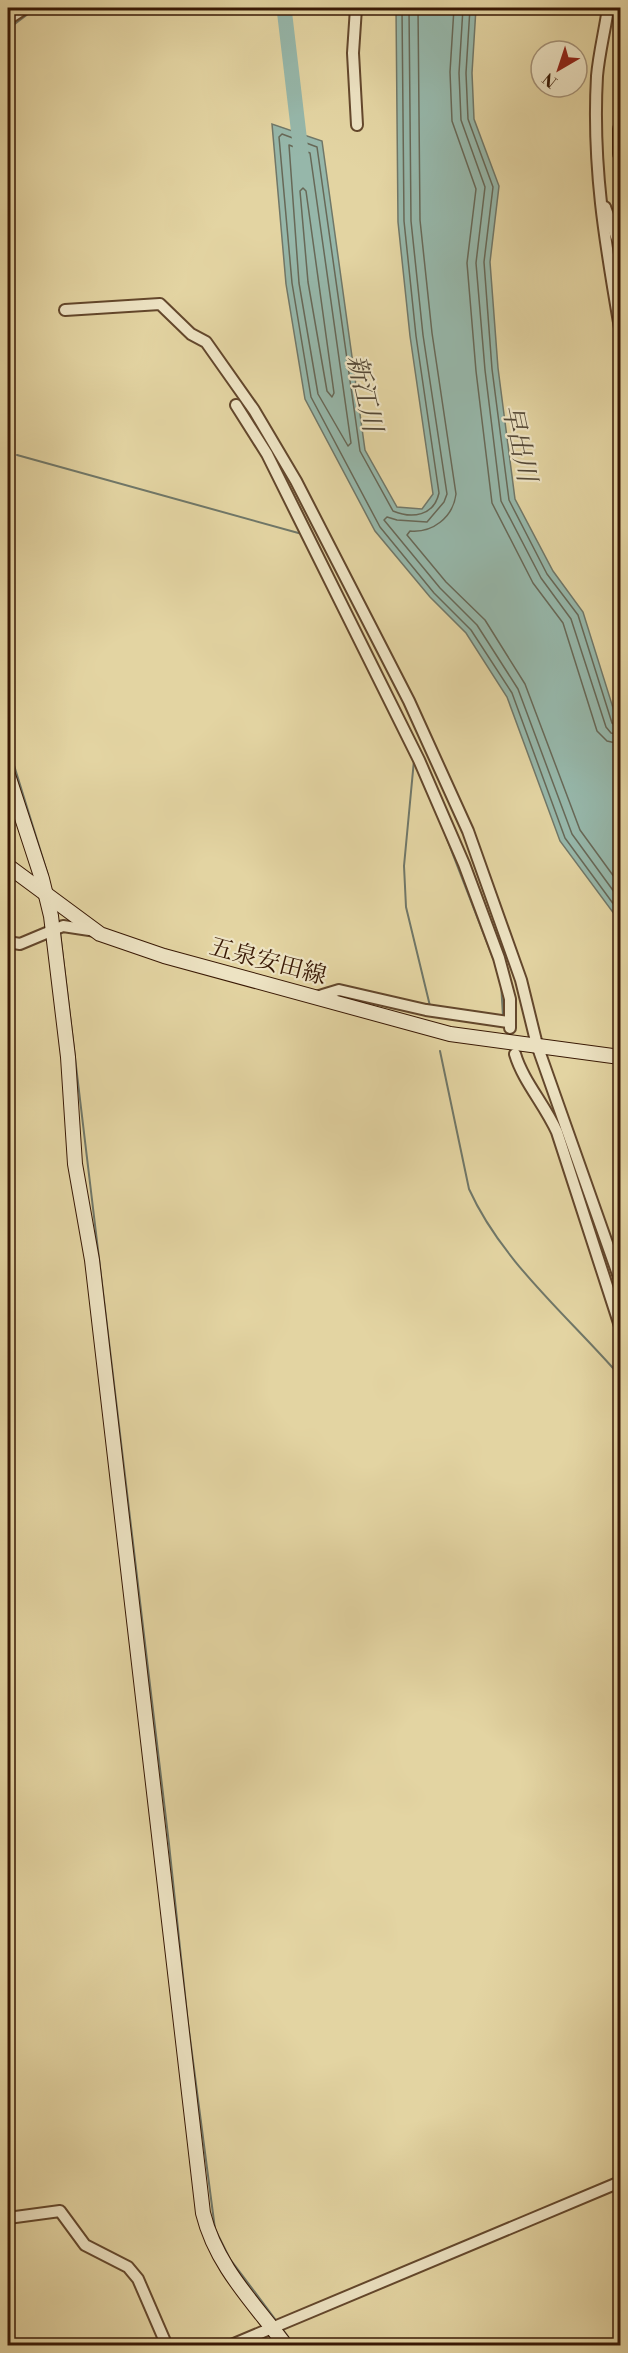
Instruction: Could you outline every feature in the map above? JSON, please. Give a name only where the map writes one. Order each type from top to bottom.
[{"type":"street","points":[[8,19],[25,8]]},
{"type":"street","points":[[356,8],[353,53],[357,125]]},
{"type":"street","points":[[608,8],[597,74],[597,178],[600,213],[621,328]]},
{"type":"street","points":[[621,129],[621,154]]},
{"type":"street","points":[[597,178],[609,222],[621,247]]},
{"type":"street","points":[[65,310],[160,304],[191,334],[206,342],[254,410],[296,481],[403,691],[468,831],[521,980],[540,1045],[621,1280]]},
{"type":"street","points":[[236,405],[267,454],[419,760],[464,864],[499,958],[510,999],[509,1025],[435,1012],[339,990],[316,997]]},
{"type":"street","points":[[8,775],[46,895],[52,930],[68,1058],[75,1164],[92,1260],[203,2213],[210,2239],[227,2269],[286,2346]]},
{"type":"street","name":"五泉安田線","points":[[8,866],[96,931],[164,956],[450,1034],[621,1057]]},
{"type":"street","points":[[8,942],[20,944],[63,926],[96,931]]},
{"type":"street","points":[[515,1054],[518,1064],[548,1111],[557,1132],[621,1326]]},
{"type":"street","points":[[229,2346],[619,2183]]},
{"type":"street","points":[[8,2218],[60,2211],[85,2245],[128,2267],[138,2279],[167,2346]]},
{"type":"water","points":[[396,8],[476,8],[472,73],[474,119],[499,186],[490,262],[498,368],[515,499],[553,571],[583,612],[620,730],[620,935],[615,915],[560,841],[507,697],[466,633],[430,597],[375,531],[305,399],[286,284],[272,124],[322,141],[365,450],[397,507],[422,509],[433,494],[410,336],[398,222]]},
{"type":"waterway","points":[[8,29],[36,8]]},
{"type":"waterway","name":"新江川","points":[[284,8],[301,152]]},
{"type":"waterway","points":[[17,455],[302,534]]},
{"type":"waterway","points":[[8,746],[48,875]]},
{"type":"waterway","points":[[414,760],[404,866],[406,907],[430,1006]]},
{"type":"waterway","points":[[445,834],[496,966]]},
{"type":"waterway","points":[[60,932],[169,1844],[188,2023],[215,2229],[230,2259],[278,2323]]},
{"type":"waterway","points":[[501,983],[503,1016]]},
{"type":"waterway","points":[[440,1051],[469,1189],[483,1216],[499,1241],[537,1287],[620,1376]]},
{"type":"waterway","points":[[616,1328],[620,1341]]},
{"type":"waterway","points":[[281,2327],[295,2346]]},
{"type":"water label","name":"早出川","points":[[520,443]]}]
